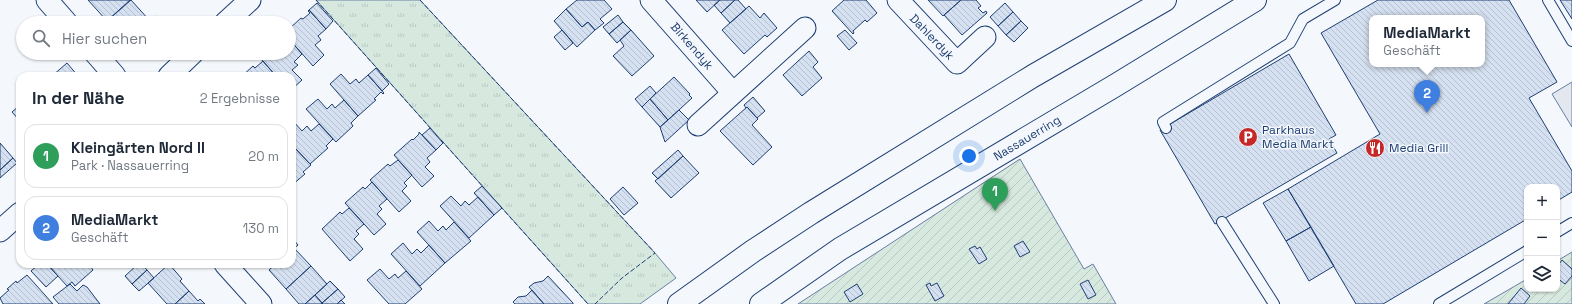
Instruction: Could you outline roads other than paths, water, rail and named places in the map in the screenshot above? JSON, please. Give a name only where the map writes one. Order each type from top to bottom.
[{"type":"main road","points":[[679,304],[811,213],[1033,76],[1165,0]]},
{"type":"main road","name":"Nassauerring","points":[[761,304],[840,249],[1116,85],[1255,0]]},
{"type":"street","points":[[47,0],[62,16]]},
{"type":"street","points":[[233,16],[250,0]]},
{"type":"street","name":"Birkendyk","points":[[651,0],[733,93]]},
{"type":"street","name":"Dahlerdyk","points":[[898,0],[957,63],[985,37]]},
{"type":"street","points":[[698,125],[805,28]]},
{"type":"street","points":[[100,60],[111,72]]},
{"type":"street","points":[[173,72],[186,60]]},
{"type":"street","points":[[0,231],[16,217]]},
{"type":"street","points":[[229,268],[262,304]]},
{"type":"lane","points":[[1166,128],[1163,122],[1290,43],[1303,19],[1335,0]]},
{"type":"lane","points":[[1548,0],[1572,41]]},
{"type":"lane","points":[[1222,222],[1274,304]]},
{"type":"lane","points":[[1560,230],[1572,223]]},
{"type":"lane","points":[[1439,304],[1524,253]]},
{"type":"place","name":"MediaMarkt","points":[[1427,113]]},
{"type":"place","name":"Parkhaus Media Markt","points":[[1248,137]]},
{"type":"place","name":"Media Grill","points":[[1375,148]]},
{"type":"place","name":"Kleingärten Nord II","points":[[995,211]]}]
